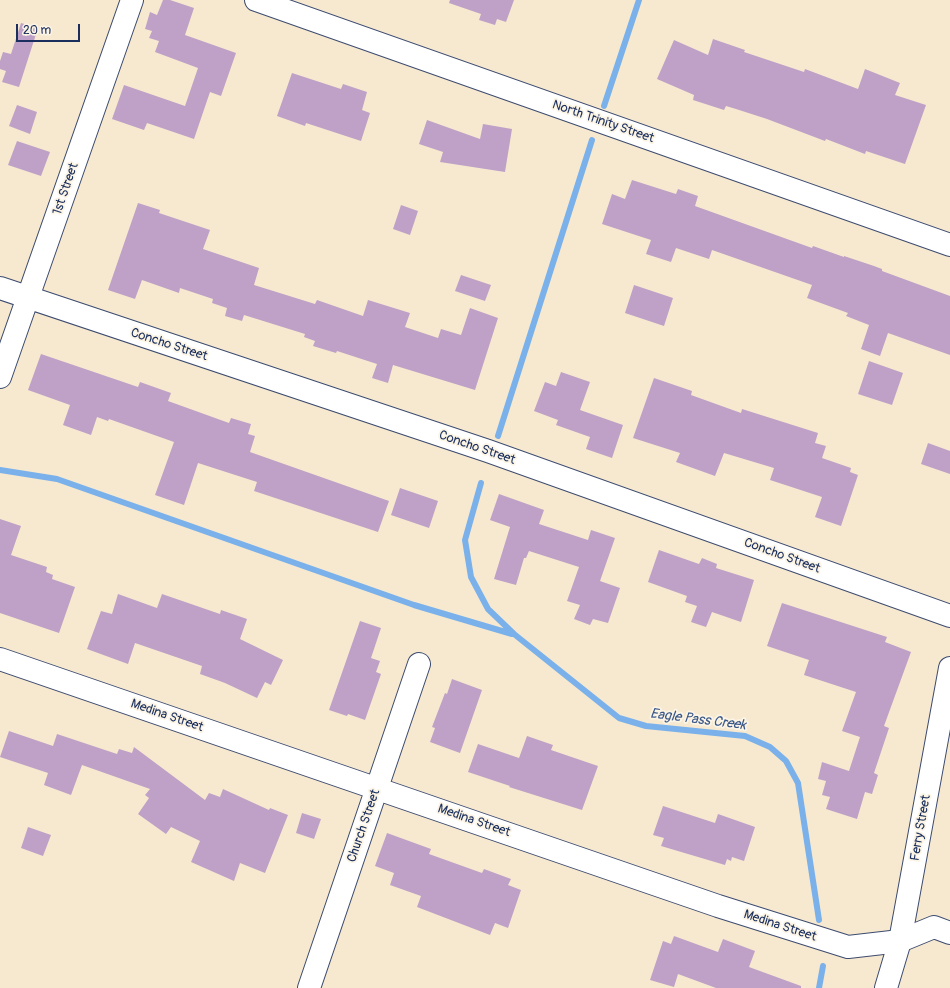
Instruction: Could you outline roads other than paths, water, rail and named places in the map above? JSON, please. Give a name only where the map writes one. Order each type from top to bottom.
[{"type":"street","name":"1st Street","points":[[0,377],[132,0]]},
{"type":"street","name":"North Trinity Street","points":[[256,0],[950,245]]},
{"type":"street","name":"Concho Street","points":[[0,288],[488,451],[950,616]]},
{"type":"street","name":"Medina Street","points":[[0,659],[718,906],[848,947],[900,941],[934,927],[950,933]]},
{"type":"street","name":"Church Street","points":[[309,988],[419,664]]},
{"type":"street","name":"Ferry Street","points":[[886,988],[900,941],[950,668]]},
{"type":"waterway","points":[[604,106],[639,0]]},
{"type":"waterway","points":[[498,436],[592,140]]},
{"type":"waterway","points":[[0,470],[57,479],[414,605],[512,634]]},
{"type":"waterway","name":"Eagle Pass Creek","points":[[481,483],[465,540],[471,577],[488,609],[514,634],[619,718],[646,726],[745,736],[770,747],[786,761],[798,783],[819,920]]},
{"type":"waterway","name":"Eagle Pass Creek","points":[[819,988],[823,966]]}]
